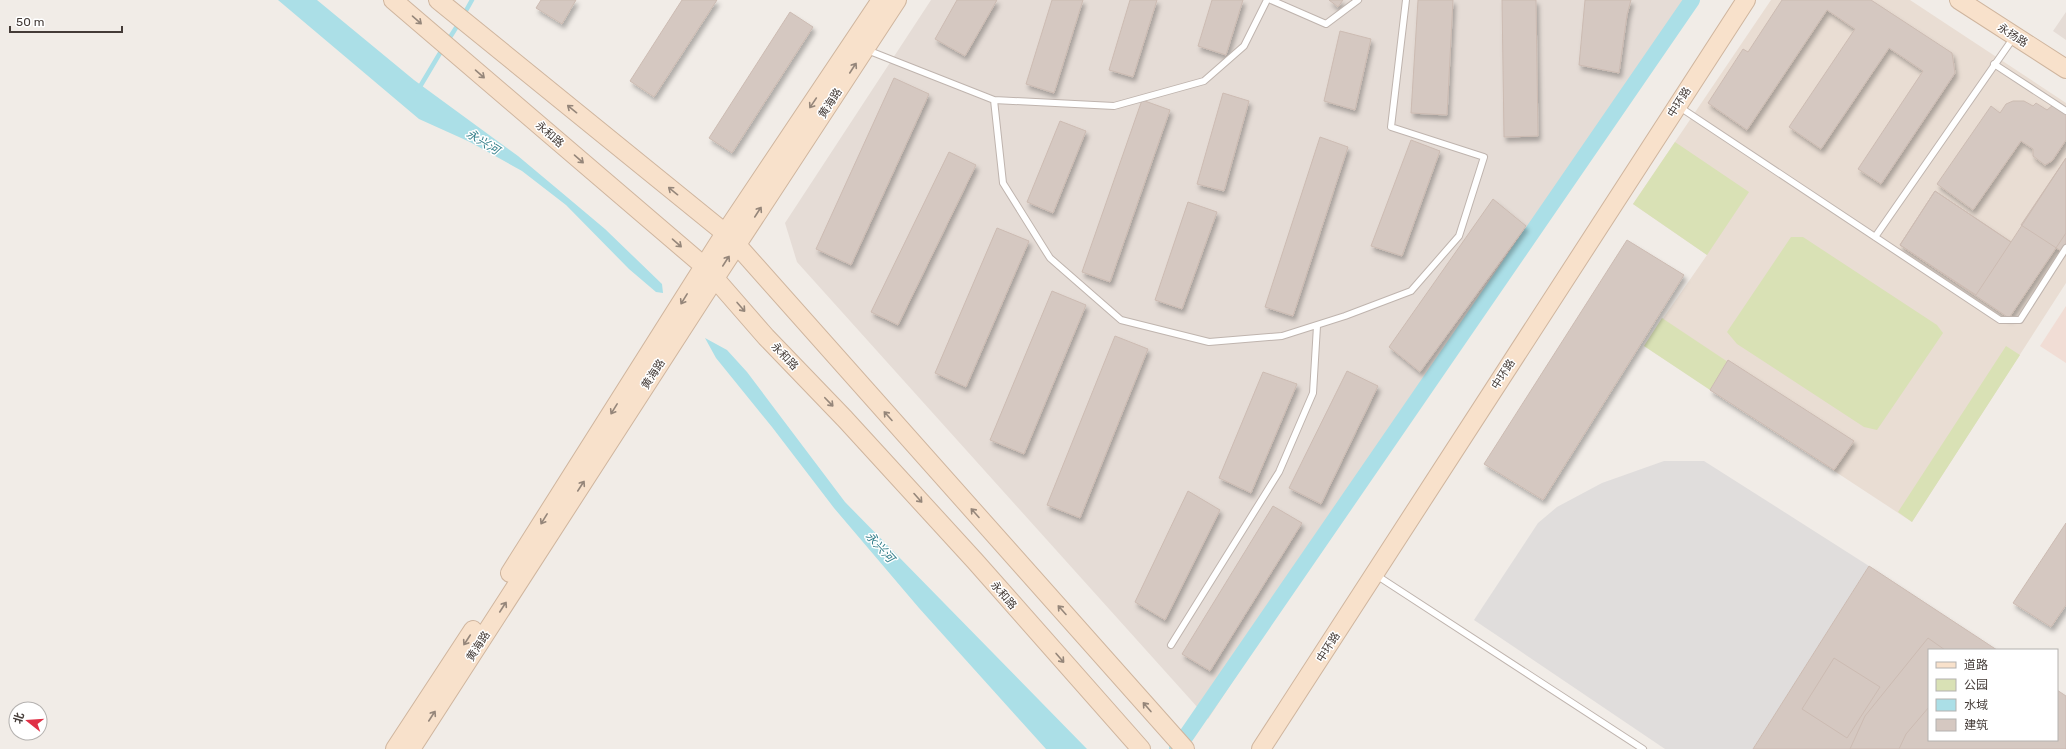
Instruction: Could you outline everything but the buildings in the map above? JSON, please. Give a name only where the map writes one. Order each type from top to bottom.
[{"type":"main road","name":"永和路","points":[[393,0],[710,272],[766,337],[845,419],[975,561],[1141,749]]},
{"type":"main road","points":[[438,0],[731,239],[1179,743]]},
{"type":"main road","name":"黄海路","points":[[860,45],[881,0]]},
{"type":"main road","name":"黄海路","points":[[411,749],[731,239],[860,45],[898,0]]},
{"type":"main road","name":"中环路","points":[[1261,749],[1746,0]]},
{"type":"main road","name":"永扬路","points":[[1959,0],[2066,69]]},
{"type":"main road","name":"黄海路","points":[[395,749],[710,272]]},
{"type":"lane","points":[[860,45],[994,100],[1114,106],[1204,81],[1244,46],[1267,0]]},
{"type":"lane","points":[[1271,0],[1326,24],[1358,0]]},
{"type":"lane","points":[[994,100],[1003,183],[1050,258],[1121,320],[1209,342],[1282,336],[1317,326],[1411,291],[1459,236],[1484,157],[1391,127],[1406,0]]},
{"type":"lane","points":[[1874,237],[2015,36]]},
{"type":"lane","points":[[1994,64],[2066,111]]},
{"type":"lane","points":[[1677,105],[2000,320],[2020,320],[2066,248]]},
{"type":"lane","points":[[1171,645],[1279,472],[1313,393],[1317,326]]},
{"type":"lane","points":[[1375,574],[1643,749]]},
{"type":"shaded area","points":[[931,0],[1683,0],[1208,719],[797,262],[785,223]]},
{"type":"shaded area","points":[[1771,0],[1910,0],[2066,103],[2066,283],[1912,522],[1644,346],[1707,255],[1633,204]]},
{"type":"shaded area","points":[[2066,12],[2066,40],[2053,31]]},
{"type":"shaded area","points":[[2066,306],[2066,363],[2040,346]]},
{"type":"shaded area","points":[[1664,461],[1704,461],[1869,566],[1753,749],[1665,749],[1474,620],[1538,523],[1557,507],[1602,483]]},
{"type":"green space","points":[[1675,142],[1749,192],[1707,255],[1633,204]]},
{"type":"green space","points":[[1791,237],[1803,237],[1937,325],[1943,333],[1877,430],[1864,427],[1737,344],[1727,332]]},
{"type":"green space","points":[[1662,318],[1728,362],[1710,390],[1644,346]]},
{"type":"green space","points":[[2006,346],[2020,355],[1912,522],[1898,512]]},
{"type":"water","name":"永兴河","points":[[278,0],[317,0],[414,80],[518,156],[605,229],[662,284],[663,293],[656,292],[629,269],[566,205],[522,171],[470,142],[419,119]]},
{"type":"water","name":"永兴河","points":[[705,338],[727,350],[747,372],[845,502],[1087,749],[1046,749],[919,608],[834,508],[772,427],[716,358]]},
{"type":"waterway","points":[[463,16],[472,0]]},
{"type":"waterway","points":[[1177,749],[1692,0]]},
{"type":"waterway","points":[[447,42],[459,23]]},
{"type":"waterway","points":[[418,90],[443,48]]}]
